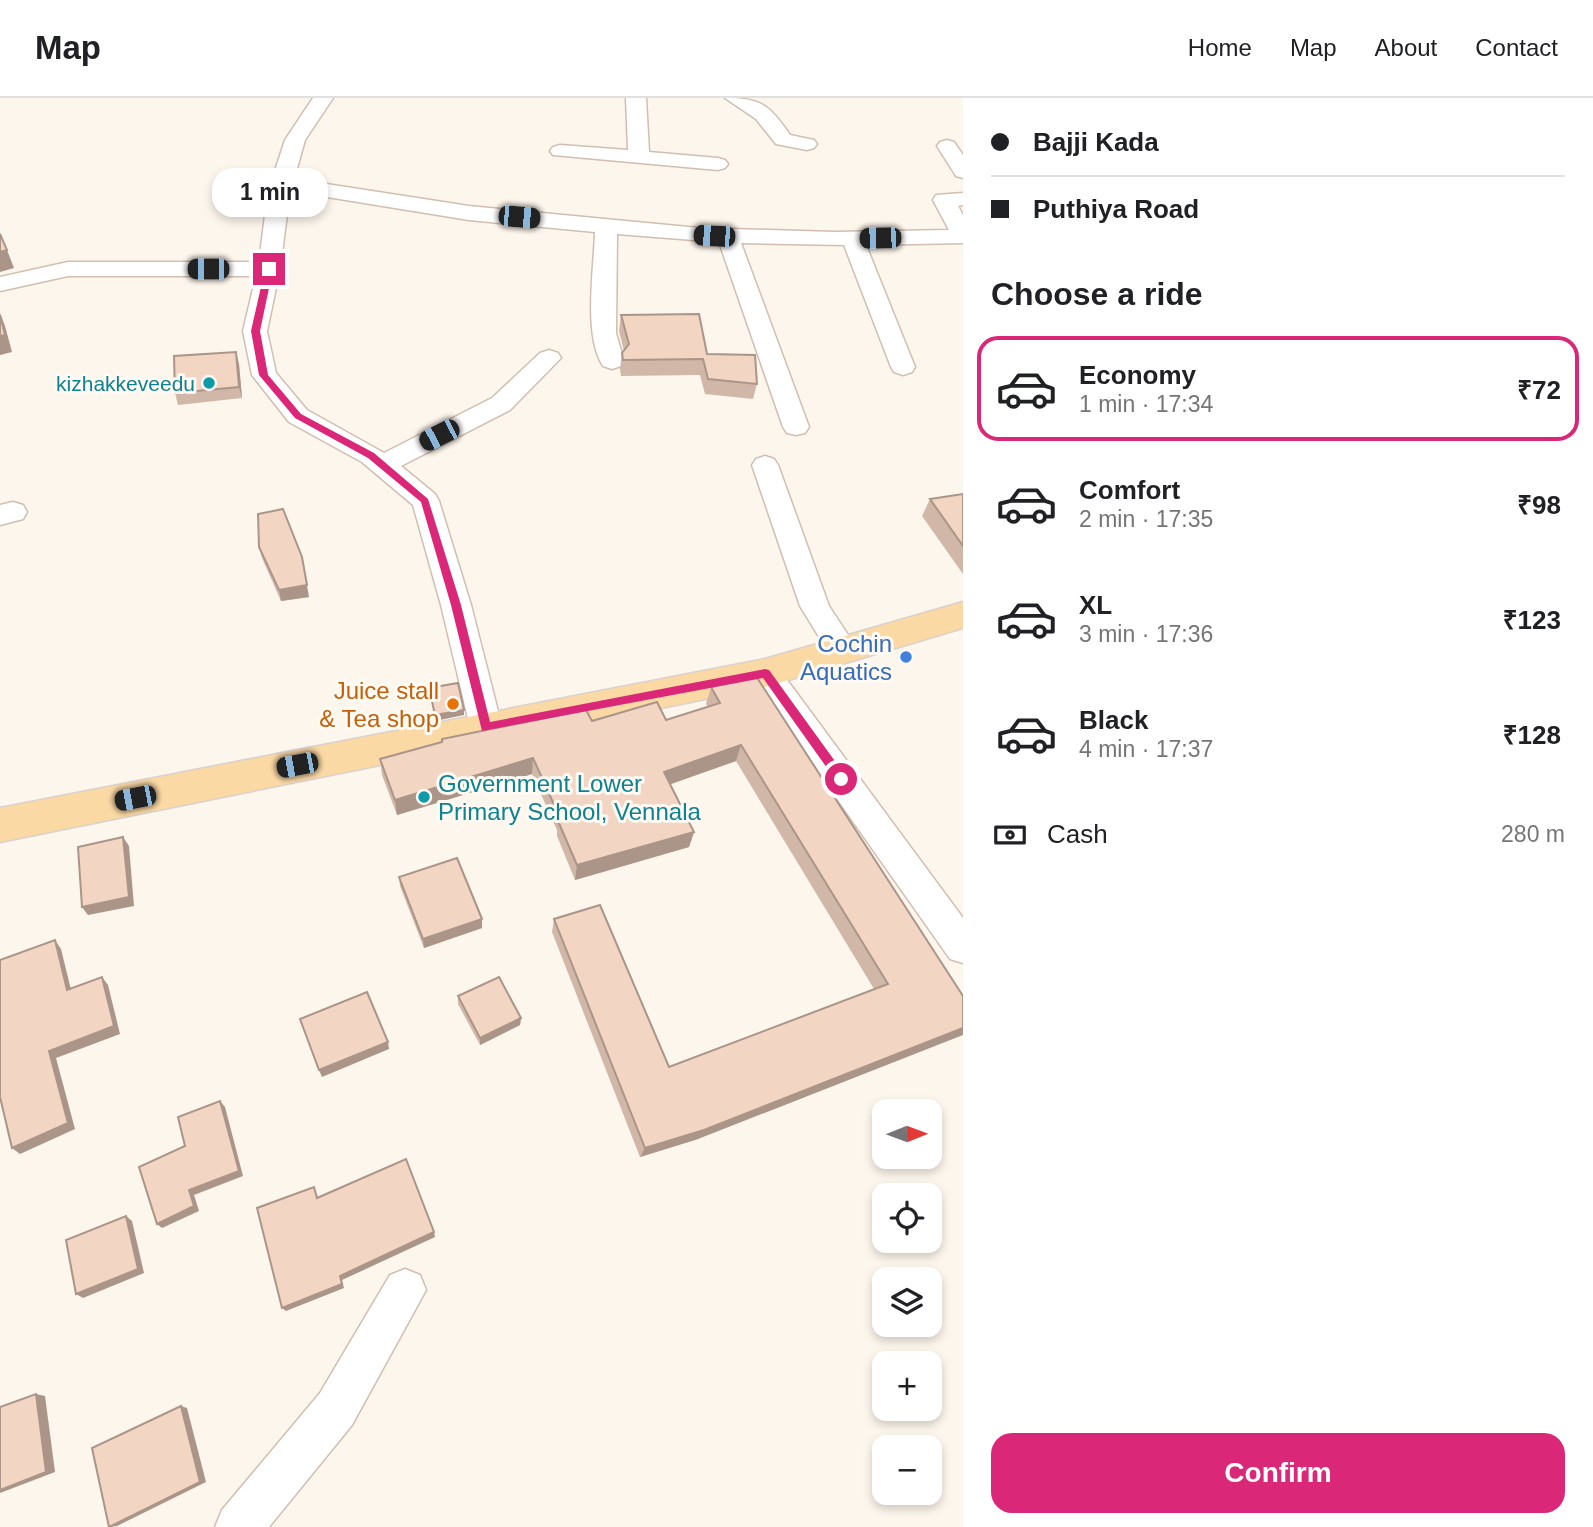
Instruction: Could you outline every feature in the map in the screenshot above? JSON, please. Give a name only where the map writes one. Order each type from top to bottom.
[{"type":"main road","points":[[0,825],[765,673],[963,615]]},
{"type":"street","points":[[323,98],[295,140],[282,183],[256,331],[264,375],[298,416],[371,456],[425,501],[456,605],[486,727]]},
{"type":"street","points":[[636,98],[639,158]]},
{"type":"street","points":[[735,98],[753,105],[771,122],[783,140],[807,144]]},
{"type":"street","points":[[947,146],[963,172]]},
{"type":"street","points":[[561,151],[718,164]]},
{"type":"street","points":[[282,183],[469,213],[728,237],[963,236],[944,200],[963,199]]},
{"type":"street","points":[[606,224],[604,333],[612,361]]},
{"type":"street","points":[[728,237],[796,427]]},
{"type":"street","points":[[852,238],[903,367]]},
{"type":"street","points":[[0,284],[68,268],[269,269]]},
{"type":"street","points":[[232,354],[259,351]]},
{"type":"street","points":[[382,465],[501,404],[549,358]]},
{"type":"street","points":[[765,465],[778,510],[807,580],[812,601],[843,650]]},
{"type":"street","points":[[765,673],[963,947]]},
{"type":"street","points":[[239,1527],[336,1409],[405,1290]]},
{"type":"building","points":[[0,234],[7,250],[0,252]]},
{"type":"building","points":[[699,314],[707,354],[755,355],[757,384],[708,379],[703,359],[623,360],[622,353],[629,344],[621,315]]},
{"type":"building","points":[[0,315],[5,335],[0,336]]},
{"type":"building","name":"kizhakkeveedu","points":[[236,352],[239,387],[175,393],[174,356]]},
{"type":"building","points":[[963,494],[963,546],[930,499]]},
{"type":"building","points":[[283,509],[302,557],[307,585],[279,590],[259,547],[258,514]]},
{"type":"building","points":[[756,676],[963,996],[963,1028],[704,1130],[645,1148],[554,919],[600,905],[669,1067],[888,984],[741,745],[664,772],[694,832],[577,865],[558,821],[561,820],[533,758],[395,800],[380,759],[442,742],[442,739],[586,710],[592,721],[657,702],[666,720],[720,703],[711,687]]},
{"type":"building","points":[[458,683],[464,710],[435,715],[429,688]]},
{"type":"building","points":[[123,837],[129,897],[82,907],[78,847]]},
{"type":"building","points":[[457,858],[482,919],[423,939],[399,877]]},
{"type":"building","points":[[55,940],[67,990],[102,977],[114,1026],[49,1051],[68,1123],[12,1148],[0,1097],[0,960]]},
{"type":"building","points":[[499,977],[521,1018],[480,1038],[458,996]]},
{"type":"building","points":[[367,992],[388,1042],[319,1070],[300,1019]]},
{"type":"building","points":[[220,1101],[239,1171],[189,1190],[194,1206],[157,1224],[139,1167],[185,1146],[178,1117]]},
{"type":"building","points":[[406,1159],[434,1232],[340,1276],[342,1284],[282,1308],[257,1208],[314,1187],[317,1198]]},
{"type":"building","points":[[126,1216],[138,1269],[76,1294],[66,1240]]},
{"type":"building","points":[[36,1394],[46,1472],[0,1490],[0,1407]]},
{"type":"building","points":[[181,1406],[200,1482],[109,1527],[92,1448]]},
{"type":"place","name":"kizhakkeveedu","points":[[209,383]]},
{"type":"place","name":"Cochin Aquatics","points":[[906,657]]},
{"type":"place","name":"Juice stall & Tea shop","points":[[453,704]]},
{"type":"place","name":"Government Lower Primary School, Vennala","points":[[424,797]]},
{"type":"route","points":[[269,269],[256,331],[264,375],[298,416],[371,456],[425,501],[456,605],[486,727],[765,673],[841,779]]}]
